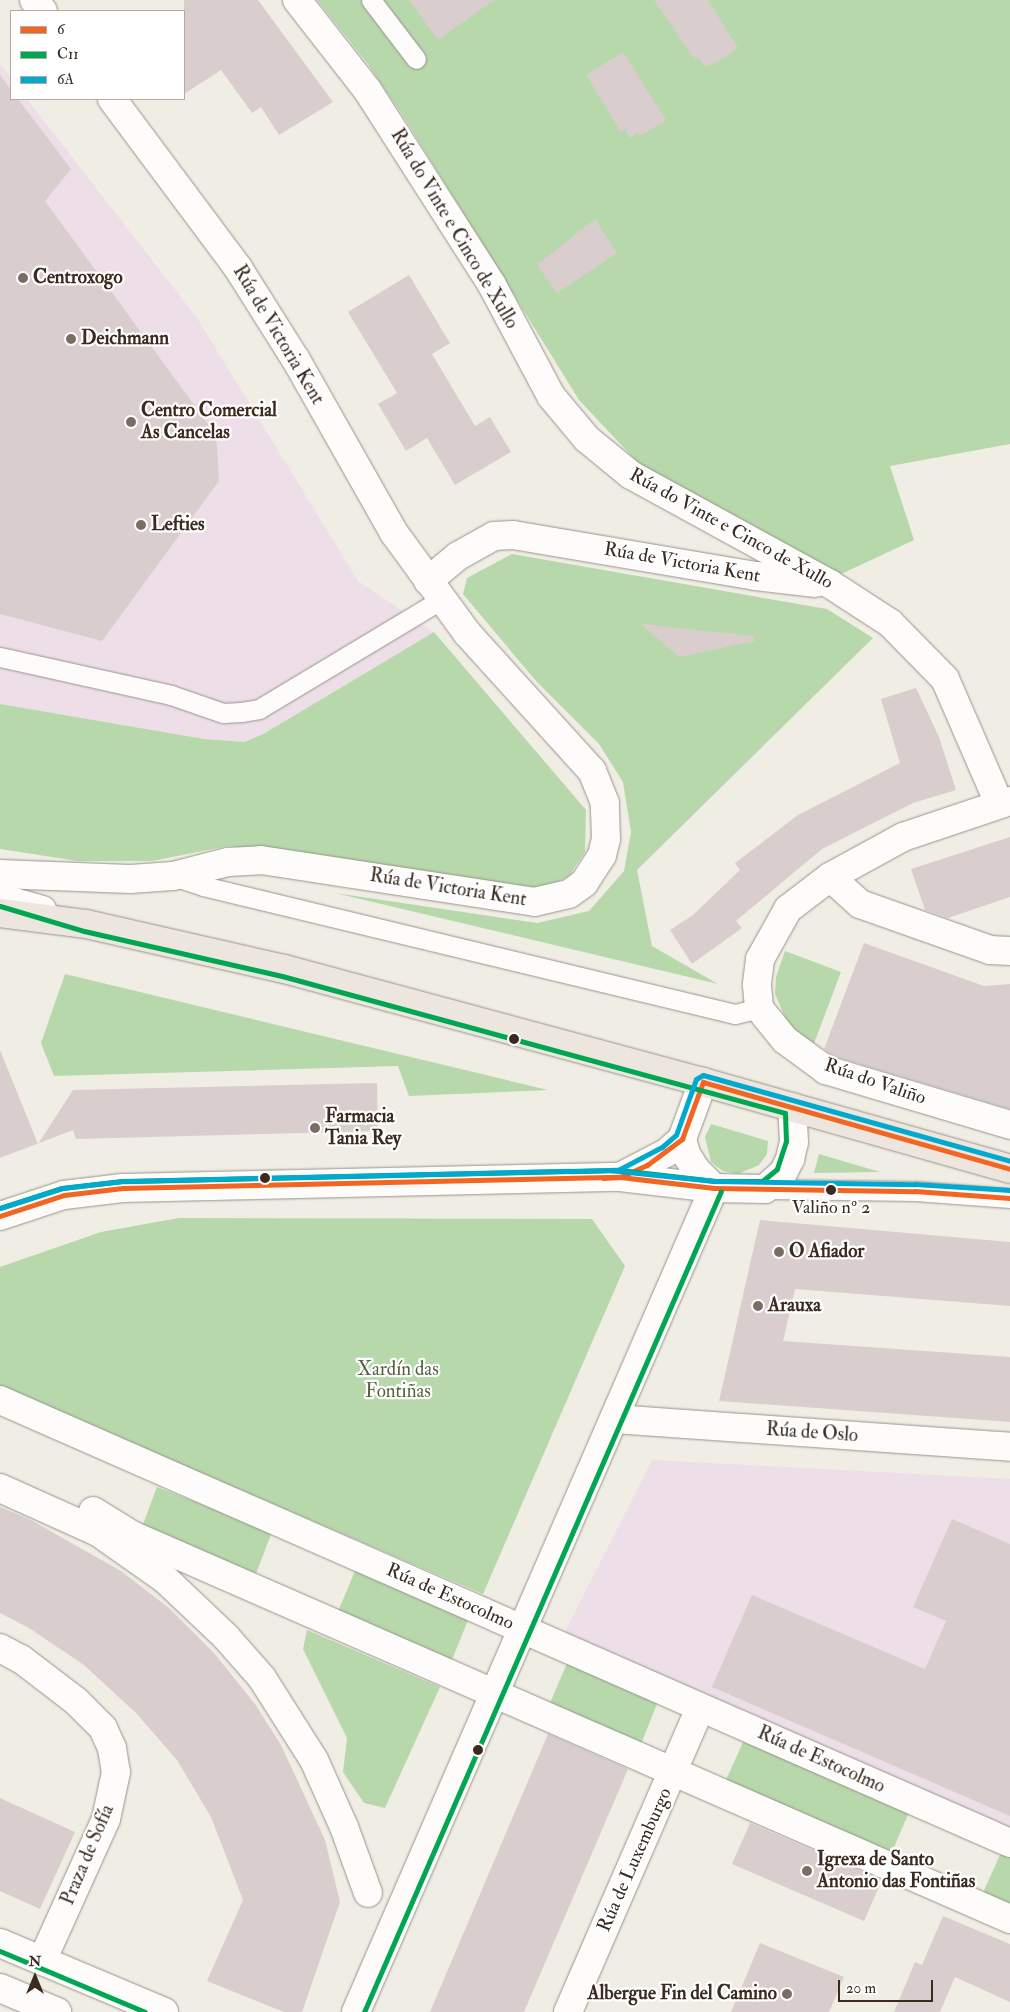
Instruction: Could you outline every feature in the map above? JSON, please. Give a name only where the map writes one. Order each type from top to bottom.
[{"type":"main road","points":[[0,913],[86,924],[284,969],[703,1082],[1010,1169]]},
{"type":"street","points":[[34,0],[42,10]]},
{"type":"street","name":"Rúa do Vinte e Cinco de Xullo","points":[[296,0],[368,91],[492,285],[551,396],[587,439],[631,476],[830,584],[890,622],[945,680],[1004,802]]},
{"type":"street","name":"Rúa de Victoria Kent","points":[[0,874],[109,880],[173,876],[228,862],[261,860],[534,902],[562,897],[584,883],[602,855],[606,839],[606,811],[600,786],[580,755],[467,633],[394,534],[296,360],[238,268],[113,100]]},
{"type":"street","name":"Rúa de Victoria Kent","points":[[435,590],[458,556],[494,536],[513,535],[756,576],[830,584]]},
{"type":"street","points":[[759,1008],[760,959],[788,909],[830,877],[903,837],[1004,802]]},
{"type":"street","points":[[830,877],[860,904],[990,950],[1010,950]]},
{"type":"street","points":[[0,898],[86,924]]},
{"type":"street","points":[[0,920],[27,917]]},
{"type":"street","name":"Rúa do Valiño","points":[[759,1008],[785,1040],[826,1070],[1010,1125]]},
{"type":"street","points":[[620,1177],[666,1153],[682,1139],[703,1082]]},
{"type":"street","points":[[0,1216],[64,1195],[123,1188],[620,1177],[714,1188],[765,1189],[783,1173],[790,1159],[794,1142],[792,1107]]},
{"type":"street","points":[[682,1139],[686,1154],[696,1170],[714,1188]]},
{"type":"street","points":[[356,2012],[714,1188]]},
{"type":"street","name":"Rúa de Estocolmo","points":[[0,1400],[226,1496],[700,1708],[1010,1843]]},
{"type":"street","name":"Rúa de Oslo","points":[[614,1418],[1010,1447]]},
{"type":"street","points":[[0,1488],[98,1532],[166,1580],[226,1637],[262,1678],[314,1760],[344,1827],[368,1894]]},
{"type":"street","points":[[93,1511],[132,1534],[494,1694],[674,1770],[1010,1919]]},
{"type":"street","name":"Praza de Sofía","points":[[0,1648],[21,1659],[76,1700],[103,1728],[112,1748],[116,1772],[106,1819],[42,1961]]},
{"type":"street","name":"Rúa de Luxemburgo","points":[[568,2012],[700,1708]]},
{"type":"street","points":[[0,1943],[164,2012]]},
{"type":"street","points":[[0,1988],[57,2012]]},
{"type":"lane","points":[[371,0],[416,59]]},
{"type":"lane","points":[[0,657],[171,695],[223,713],[241,712],[259,709],[435,590]]},
{"type":"lane","points":[[173,876],[203,886],[735,1014],[759,1008]]},
{"type":"lane","points":[[765,1189],[915,1191],[1010,1198]]},
{"type":"shaded area","name":"Centro Comercial As Cancelas","points":[[0,64],[10,77],[10,100],[28,100],[197,318],[358,581],[434,632],[265,733],[245,742],[204,739],[0,704]]},
{"type":"shaded area","points":[[652,1460],[1010,1479],[1010,1831],[564,1634]]},
{"type":"green space","points":[[317,0],[1010,0],[1010,444],[890,466],[914,540],[839,575],[642,467],[579,400],[405,119],[367,63]]},
{"type":"green space","points":[[512,554],[827,609],[873,638],[637,870],[652,946],[718,984],[335,893],[537,923],[589,911],[624,871],[631,832],[623,782],[599,744],[536,681],[463,594],[467,578]]},
{"type":"green space","points":[[434,632],[586,810],[585,852],[569,876],[547,887],[507,889],[327,856],[228,846],[152,861],[78,861],[0,849],[0,704],[204,739],[245,742],[265,733]]},
{"type":"green space","points":[[785,951],[841,972],[813,1046],[787,1022],[775,994],[776,977]]},
{"type":"green space","points":[[65,974],[548,1090],[409,1096],[398,1066],[54,1076],[41,1043]]},
{"type":"green space","points":[[711,1124],[768,1141],[767,1154],[759,1165],[738,1174],[723,1171],[711,1162],[705,1137]]},
{"type":"green space","points":[[819,1154],[880,1172],[814,1173]]},
{"type":"green space","name":"Xardín das Fontiñas","points":[[179,1218],[592,1219],[625,1266],[483,1594],[0,1387],[0,1267],[101,1232]]},
{"type":"green space","points":[[157,1487],[272,1532],[255,1576],[140,1532]]},
{"type":"green space","points":[[355,1571],[469,1618],[451,1662],[337,1614]]},
{"type":"green space","points":[[307,1630],[440,1687],[385,1808],[364,1803],[343,1772],[347,1738],[303,1649]]},
{"type":"green space","points":[[568,1661],[659,1699],[639,1749],[547,1710]]},
{"type":"green space","points":[[745,1738],[910,1810],[891,1854],[725,1782]]},
{"type":"green space","points":[[1003,1848],[1010,1851],[1010,1907],[982,1895]]},
{"type":"building","points":[[184,0],[258,0],[333,102],[279,135],[261,107],[252,113],[221,70],[185,93]]},
{"type":"building","points":[[409,0],[494,0],[438,40]]},
{"type":"building","points":[[654,0],[708,0],[738,48],[714,64],[704,66],[698,57],[695,60]]},
{"type":"building","points":[[623,52],[666,120],[640,136],[638,133],[630,138],[625,129],[621,132],[586,75]]},
{"type":"building","points":[[0,75],[10,89],[10,100],[19,100],[71,169],[45,201],[214,432],[217,446],[219,481],[102,641],[0,614]]},
{"type":"building","points":[[595,219],[617,253],[557,293],[537,265]]},
{"type":"building","points":[[409,275],[450,343],[432,354],[475,426],[490,417],[511,452],[455,485],[427,438],[406,451],[378,404],[397,393],[348,312]]},
{"type":"building","points":[[641,624],[754,636],[755,641],[679,657]]},
{"type":"building","points":[[916,688],[939,737],[956,790],[913,803],[822,849],[736,921],[742,928],[692,964],[670,930],[693,915],[740,870],[735,863],[798,815],[900,763],[881,699]]},
{"type":"building","points":[[1010,837],[1010,897],[948,918],[925,910],[911,869]]},
{"type":"building","points":[[864,943],[984,986],[1010,984],[1010,1109],[833,1056],[824,1049]]},
{"type":"building","points":[[0,1050],[38,1144],[0,1158]]},
{"type":"building","points":[[377,1083],[378,1131],[76,1139],[73,1130],[38,1143],[73,1090]]},
{"type":"building","points":[[760,1220],[1010,1242],[1010,1306],[795,1289],[783,1341],[1010,1357],[1010,1422],[719,1401]]},
{"type":"building","points":[[0,1507],[29,1519],[121,1571],[169,1608],[214,1653],[255,1704],[281,1745],[325,1840],[340,1902],[302,2012],[284,2012],[207,1981],[243,1900],[211,1817],[177,1760],[136,1713],[84,1665],[29,1628],[0,1613]]},
{"type":"building","points":[[952,1519],[1010,1544],[1010,1816],[712,1687],[752,1595],[925,1669],[946,1621],[913,1607]]},
{"type":"building","points":[[548,1734],[628,1769],[524,2012],[430,2012]]},
{"type":"building","points":[[0,1798],[75,1832],[40,1909],[0,1891]]},
{"type":"building","name":"Igrexa de Santo Antonio das Fontiñas","points":[[750,1823],[882,1880],[864,1921],[732,1864]]},
{"type":"building","points":[[943,1916],[1010,1944],[1010,2002],[955,1977],[940,2012],[894,2012],[915,1962],[922,1965]]},
{"type":"building","name":"Albergue Fin del Camino","points":[[760,1943],[844,1977],[829,2012],[731,2012]]},
{"type":"transit line","name":"C11","points":[[0,906],[84,931],[282,976],[785,1113],[786,1141],[777,1169],[762,1181],[715,1181],[620,1170],[123,1181],[62,1188],[0,1208]]},
{"type":"transit line","name":"6A","points":[[0,1208],[62,1188],[123,1181],[618,1170],[662,1147],[676,1135],[696,1079],[703,1075],[1010,1161]]},
{"type":"transit line","name":"6","points":[[703,1082],[1010,1169]]},
{"type":"transit line","name":"6","points":[[603,1178],[620,1177],[647,1165],[682,1139],[703,1082]]},
{"type":"transit line","name":"6A","points":[[609,1170],[714,1181],[915,1184],[1010,1190]]},
{"type":"transit line","name":"6","points":[[0,1216],[64,1195],[123,1188],[620,1177],[714,1188],[915,1191],[1010,1198]]},
{"type":"transit line","name":"C11","points":[[364,2012],[721,1191]]},
{"type":"transit line","name":"C11","points":[[0,1951],[145,2012]]},
{"type":"place","name":"Centroxogo","points":[[23,278]]},
{"type":"place","name":"Deichmann","points":[[71,339]]},
{"type":"place","name":"Centro Comercial As Cancelas","points":[[131,422]]},
{"type":"place","name":"Lefties","points":[[141,525]]},
{"type":"place","name":"Farmacia Tania Rey","points":[[315,1128]]},
{"type":"place","name":"Valiño nº 2","points":[[831,1190]]},
{"type":"place","name":"O Afiador","points":[[779,1252]]},
{"type":"place","name":"Arauxa","points":[[758,1306]]},
{"type":"place","name":"Igrexa de Santo Antonio das Fontiñas","points":[[807,1871]]},
{"type":"place","name":"Albergue Fin del Camino","points":[[787,1994]]}]
